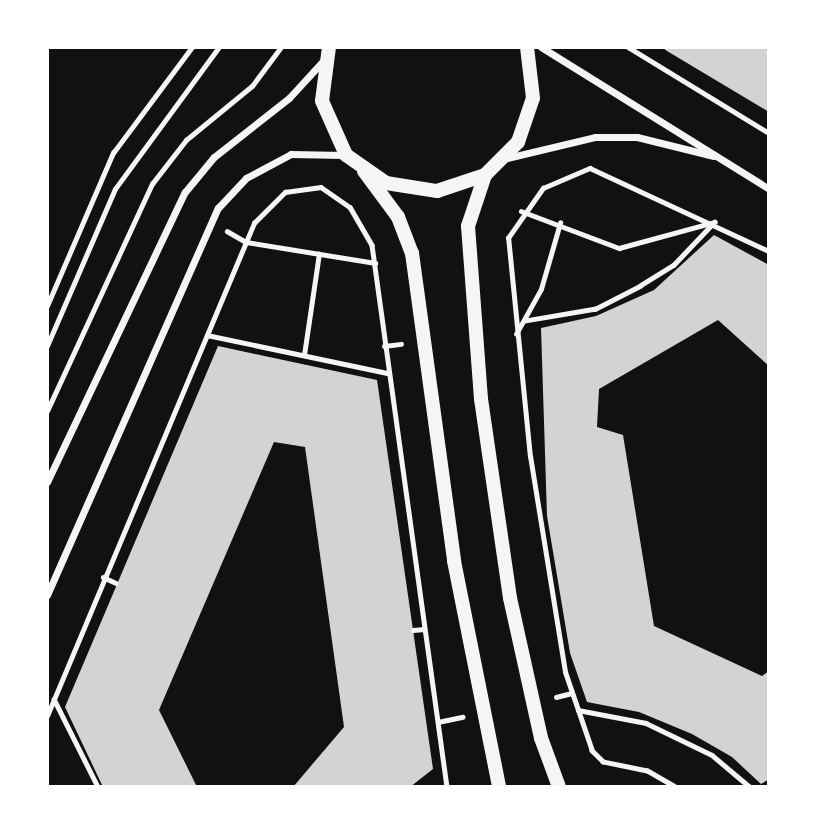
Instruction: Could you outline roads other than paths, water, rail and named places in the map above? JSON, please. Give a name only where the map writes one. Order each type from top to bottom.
[{"type":"main road","points":[[364,171],[411,191],[462,186],[485,175],[504,160],[528,121],[533,98],[527,47]]},
{"type":"main road","points":[[326,54],[322,101],[346,155],[364,171],[398,217],[412,253],[449,536],[499,787]]},
{"type":"main road","points":[[485,175],[467,226],[481,399],[510,598],[541,738],[559,787]]},
{"type":"street","points":[[541,47],[769,189]]},
{"type":"street","points":[[47,482],[185,192],[214,157],[289,98],[326,54]]},
{"type":"street","points":[[504,160],[595,137],[637,137],[722,158]]},
{"type":"street","points":[[47,595],[218,208],[246,178],[291,154],[346,155]]}]
